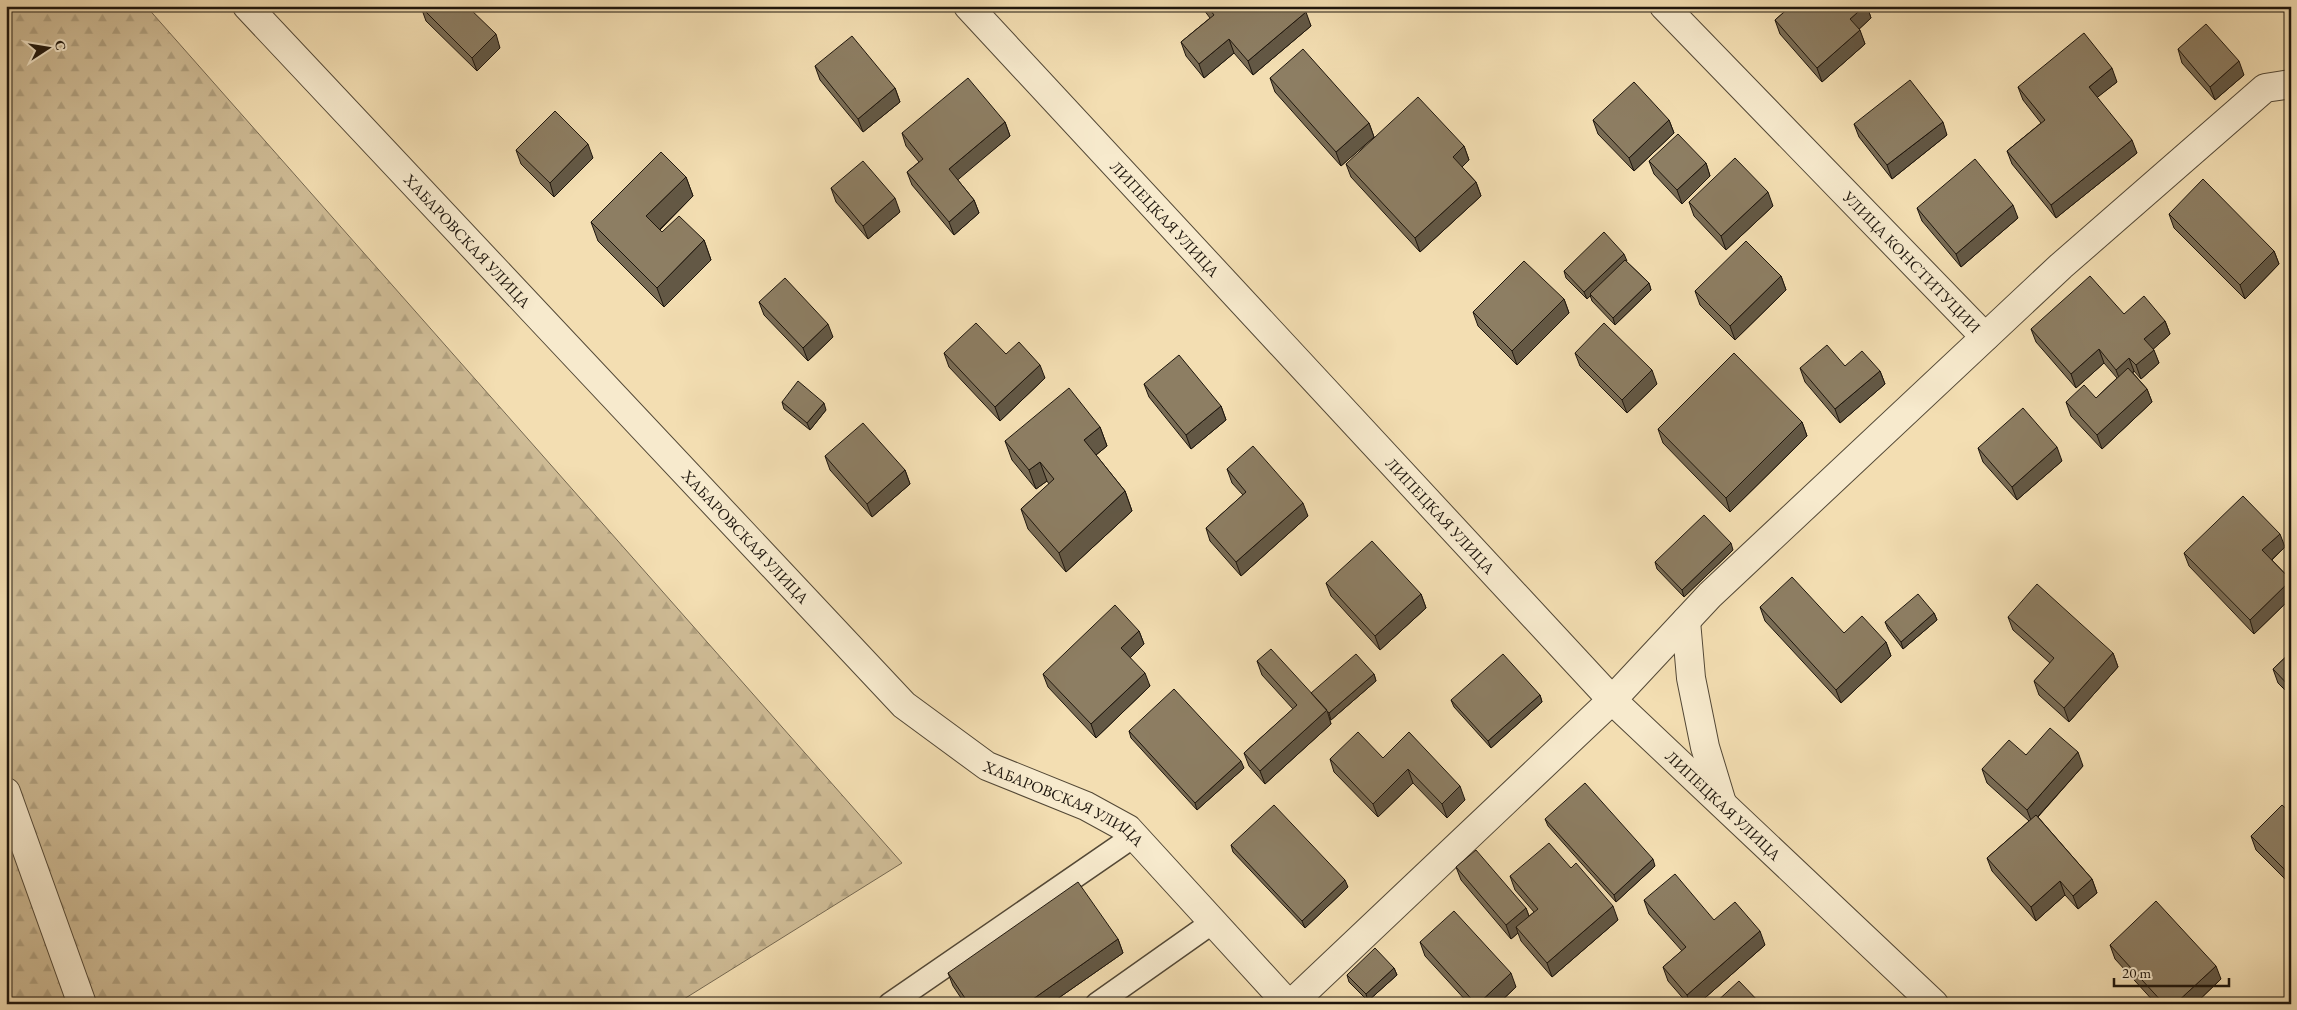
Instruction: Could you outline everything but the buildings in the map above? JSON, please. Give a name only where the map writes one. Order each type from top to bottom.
[{"type":"street","name":"ХАБАРОВСКАЯ УЛИЦА","points":[[247,6],[904,705],[988,766],[1086,806],[1128,829],[1290,1004]]},
{"type":"street","name":"ЛИПЕЦКАЯ УЛИЦА","points":[[968,6],[1612,700],[1934,1004]]},
{"type":"street","name":"УЛИЦА КОНСТИТУЦИИ","points":[[1664,6],[1985,337],[2061,266],[2265,88],[2291,84]]},
{"type":"street","points":[[1290,1004],[1612,700],[1710,595],[1985,337]]},
{"type":"street","points":[[1686,621],[1691,678],[1705,747],[1722,804]]},
{"type":"street","points":[[6,792],[82,1004]]},
{"type":"lane","points":[[890,1004],[1134,836]]},
{"type":"lane","points":[[1097,1004],[1213,922]]},
{"type":"green space","points":[[6,6],[146,6],[902,863],[676,1004],[6,1004]]}]
